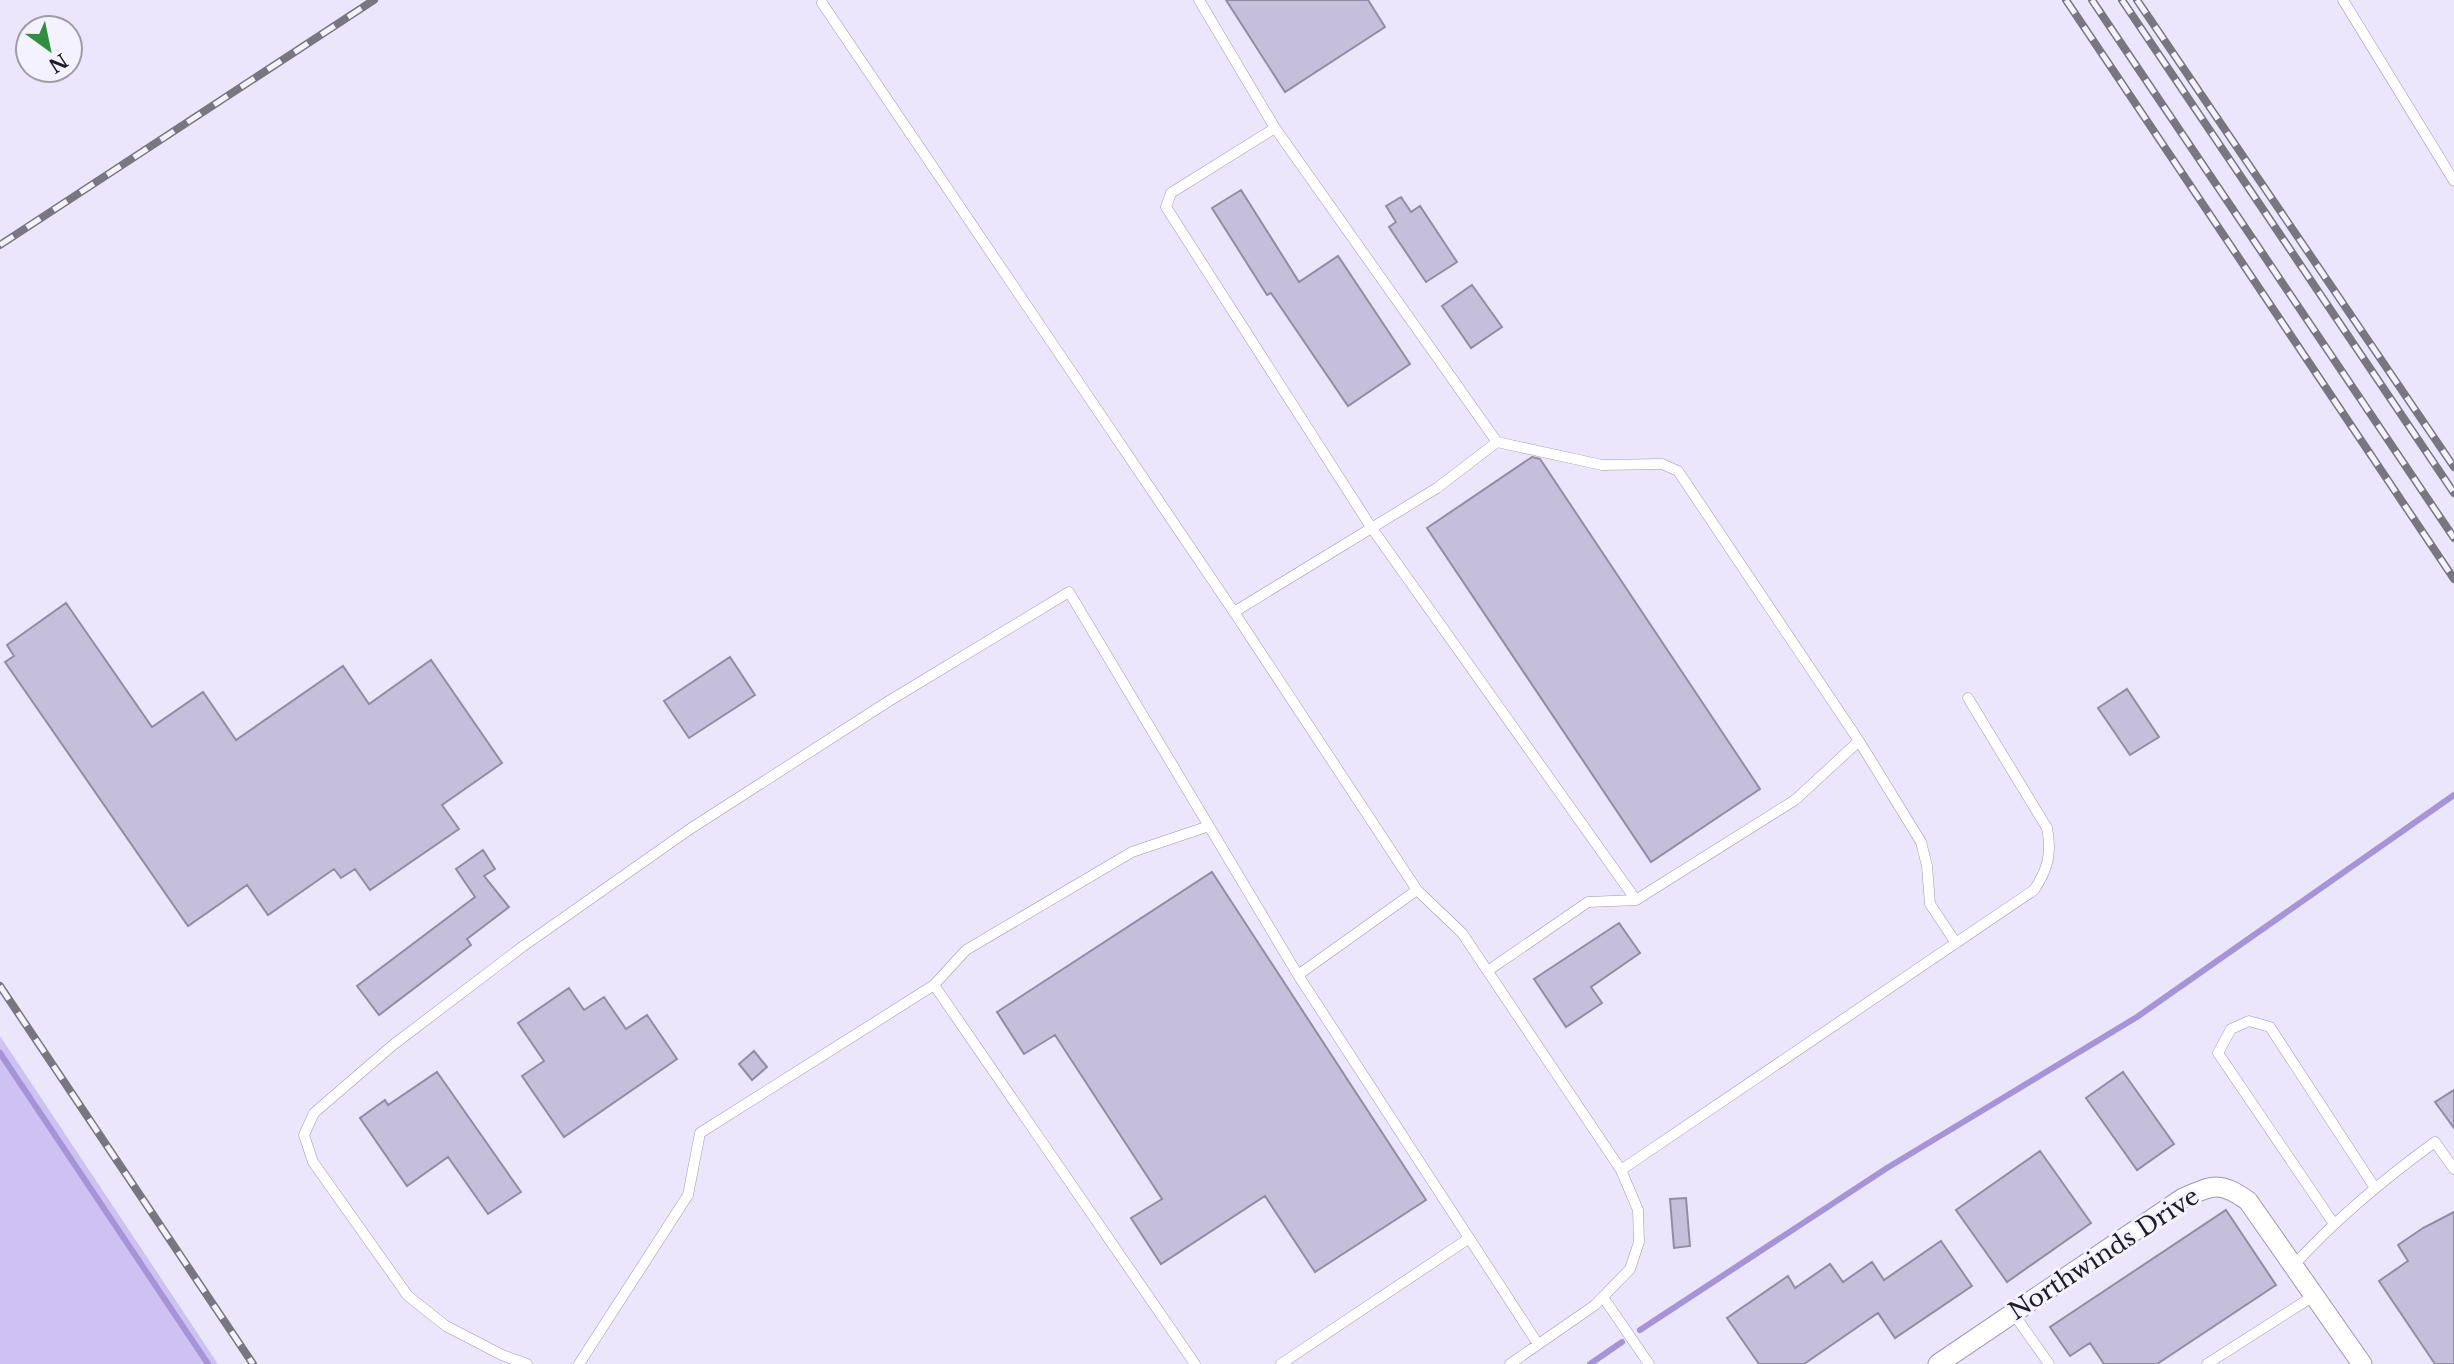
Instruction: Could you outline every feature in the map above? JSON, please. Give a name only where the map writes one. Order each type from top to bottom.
[{"type":"street","name":"Northwinds Drive","points":[[1938,1364],[2183,1198],[2208,1187],[2230,1188],[2248,1200],[2362,1364]]},
{"type":"lane","points":[[1199,0],[1275,128],[1497,442],[1602,465],[1662,464],[1678,471],[1858,741],[1921,842],[1927,866],[1930,904],[1956,943]]},
{"type":"lane","points":[[2343,0],[2454,181]]},
{"type":"lane","points":[[822,3],[1234,612],[1417,890],[1462,933],[1489,970],[1620,1170],[1638,1210],[1639,1242],[1630,1269],[1595,1305],[1510,1364]]},
{"type":"lane","points":[[1275,128],[1171,193],[1166,207],[1371,527],[1636,900]]},
{"type":"lane","points":[[1234,612],[1437,488],[1497,442]]},
{"type":"lane","points":[[527,1364],[502,1355],[446,1326],[408,1296],[313,1162],[304,1135],[314,1113],[393,1045],[522,947],[690,829],[889,701],[1069,592],[1298,975],[1538,1344]]},
{"type":"lane","points":[[1620,1170],[2034,890],[2046,872],[2051,848],[2047,828],[1968,698]]},
{"type":"lane","points":[[1489,970],[1588,902],[1636,900],[1795,800],[1858,741]]},
{"type":"lane","points":[[579,1364],[688,1195],[700,1133],[934,985],[966,950],[1132,852],[1209,826]]},
{"type":"lane","points":[[1298,975],[1417,890]]},
{"type":"lane","points":[[934,985],[1195,1364]]},
{"type":"lane","points":[[2334,1224],[2218,1053],[2231,1029],[2249,1021],[2270,1027],[2375,1188]]},
{"type":"lane","points":[[2294,1265],[2334,1224],[2391,1174],[2435,1142],[2454,1169]]},
{"type":"lane","points":[[1282,1364],[1468,1239]]},
{"type":"lane","points":[[2207,1364],[2315,1295]]},
{"type":"lane","points":[[1603,1297],[1649,1364]]},
{"type":"lane","points":[[2013,1313],[2049,1364]]},
{"type":"shaded area","points":[[0,0],[2454,0],[2454,1364],[218,1364],[0,1036]]},
{"type":"shaded area","points":[[0,1036],[218,1364],[0,1364]]},
{"type":"building","points":[[1226,0],[1368,0],[1385,27],[1285,92]]},
{"type":"building","points":[[1241,190],[1299,282],[1338,256],[1410,364],[1348,406],[1271,293],[1267,295],[1212,208]]},
{"type":"building","points":[[1401,197],[1411,212],[1420,206],[1457,262],[1426,282],[1389,227],[1396,222],[1386,206]]},
{"type":"building","points":[[1472,285],[1502,327],[1471,348],[1442,306]]},
{"type":"building","points":[[1532,457],[1540,459],[1760,789],[1651,862],[1427,528]]},
{"type":"building","points":[[66,603],[152,727],[203,692],[236,740],[343,666],[369,704],[431,660],[502,763],[442,805],[459,829],[370,890],[355,869],[341,878],[334,869],[268,915],[247,885],[188,926],[5,662],[14,656],[7,645]]},
{"type":"building","points":[[730,657],[755,695],[689,738],[664,701]]},
{"type":"building","points":[[2127,689],[2159,737],[2130,755],[2098,708]]},
{"type":"building","points":[[483,850],[495,869],[484,876],[509,907],[467,939],[471,945],[379,1015],[357,986],[475,897],[456,869]]},
{"type":"building","points":[[1212,872],[1426,1200],[1315,1272],[1265,1196],[1161,1264],[1131,1218],[1162,1199],[1055,1035],[1024,1054],[997,1012]]},
{"type":"building","points":[[1619,923],[1640,953],[1591,987],[1602,1003],[1566,1027],[1534,979]]},
{"type":"building","points":[[569,988],[584,1010],[604,997],[626,1029],[647,1015],[677,1059],[564,1137],[522,1076],[544,1061],[518,1023]]},
{"type":"building","points":[[754,1051],[767,1067],[752,1080],[739,1064]]},
{"type":"building","points":[[437,1072],[521,1192],[488,1214],[448,1157],[407,1186],[360,1118],[385,1100],[388,1105]]},
{"type":"building","points":[[2123,1072],[2174,1144],[2137,1170],[2086,1098]]},
{"type":"building","points":[[2454,1090],[2454,1128],[2435,1102]]},
{"type":"building","points":[[2040,1151],[2091,1223],[2007,1282],[1956,1210]]},
{"type":"building","points":[[1686,1198],[1690,1246],[1674,1248],[1670,1199]]},
{"type":"building","points":[[2226,1210],[2276,1285],[2157,1364],[2104,1364],[2090,1343],[2070,1356],[2050,1327]]},
{"type":"building","points":[[2454,1212],[2454,1364],[2435,1364],[2379,1281],[2408,1261],[2398,1245]]},
{"type":"building","points":[[1941,1241],[1972,1286],[1895,1338],[1878,1313],[1804,1364],[1759,1364],[1727,1318],[1788,1276],[1795,1288],[1830,1264],[1843,1282],[1872,1262],[1884,1280]]},
{"type":"waterway","points":[[1640,1330],[1887,1168],[2137,1017],[2454,795]]},
{"type":"waterway","points":[[0,1053],[208,1364]]},
{"type":"waterway","points":[[1590,1364],[1622,1342]]},
{"type":"railway","points":[[0,245],[374,0]]},
{"type":"railway","points":[[2066,0],[2454,579]]},
{"type":"railway","points":[[2092,0],[2454,538]]},
{"type":"railway","points":[[2122,0],[2454,493]]},
{"type":"railway","points":[[2137,0],[2454,467]]},
{"type":"railway","points":[[0,986],[253,1364]]}]
